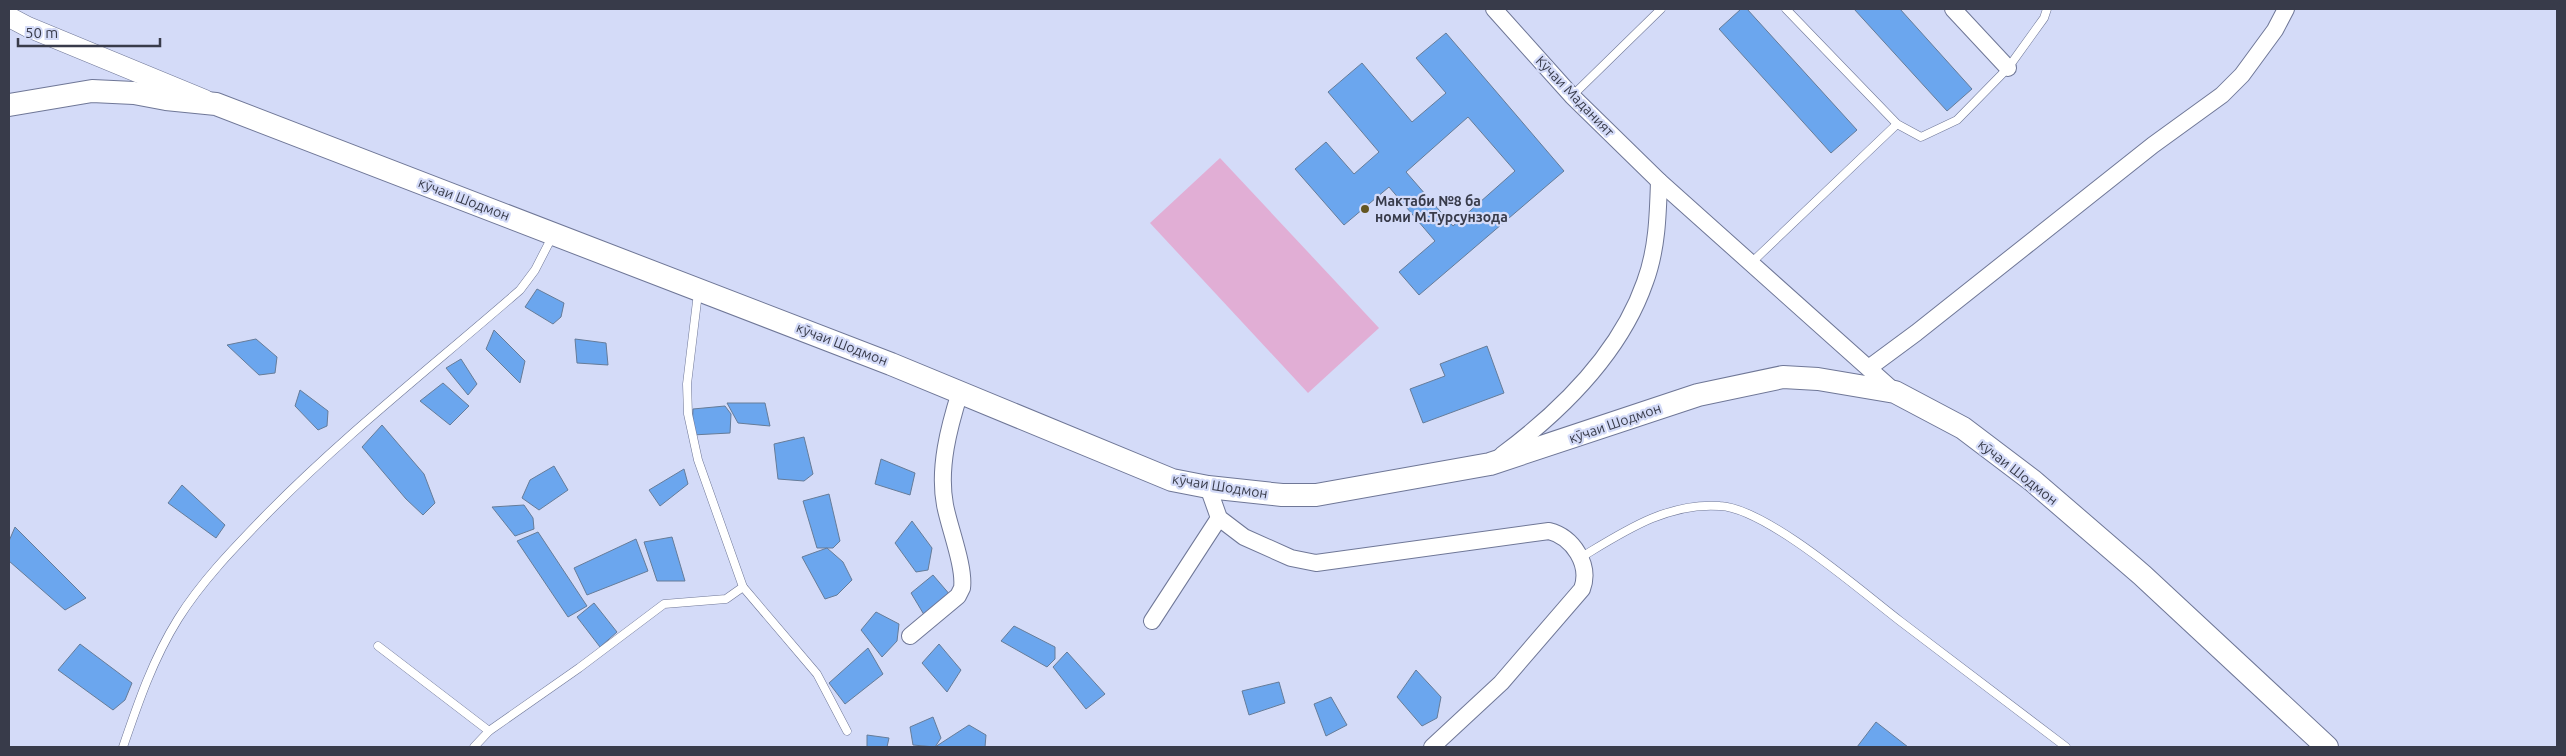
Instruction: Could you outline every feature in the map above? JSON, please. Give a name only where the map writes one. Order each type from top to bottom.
[{"type":"main road","name":"кӯчаи Шодмон","points":[[9,105],[92,91],[134,92],[166,99],[216,104],[699,289],[960,392],[1172,480],[1208,487],[1272,495],[1316,494],[1490,464],[1698,395],[1782,377],[1818,379],[1895,392],[1963,428],[2033,482],[2142,575],[2328,747]]},
{"type":"street","name":"Кӯчаи Маданият","points":[[1494,9],[1572,96],[1659,181],[1750,264],[1870,367],[1895,392]]},
{"type":"street","points":[[1953,9],[2008,68]]},
{"type":"street","points":[[1870,367],[2153,145],[2222,95],[2242,75],[2275,30],[2286,9]]},
{"type":"street","points":[[9,16],[28,27],[216,104]]},
{"type":"street","points":[[1490,464],[1540,427],[1571,396],[1622,330],[1645,283],[1652,259],[1659,181]]},
{"type":"street","points":[[910,636],[958,596],[962,588],[944,504],[942,484],[948,427],[960,392]]},
{"type":"street","points":[[1208,487],[1219,518],[1244,537],[1291,558],[1316,562],[1549,530],[1563,536],[1580,558],[1584,579],[1582,590],[1501,683],[1432,747]]},
{"type":"street","points":[[1152,621],[1219,518]]},
{"type":"lane","points":[[1572,96],[1661,9]]},
{"type":"lane","points":[[1786,9],[1896,124],[1921,137],[1957,120],[2008,68],[2044,18],[2047,9]]},
{"type":"lane","points":[[1750,264],[1896,124]]},
{"type":"lane","points":[[123,747],[145,683],[178,619],[230,552],[290,490],[364,422],[520,290],[535,270],[554,233]]},
{"type":"lane","points":[[699,289],[686,384],[688,414],[698,460],[744,587],[817,674],[847,731]]},
{"type":"lane","points":[[1580,558],[1650,518],[1697,507],[1719,505],[1739,508],[1804,547],[2066,747]]},
{"type":"lane","points":[[474,747],[489,731],[579,668],[664,604],[726,599],[744,587]]},
{"type":"lane","points":[[378,646],[489,731]]},
{"type":"shaded area","points":[[1220,158],[1379,328],[1308,393],[1150,223]]},
{"type":"building","points":[[1741,9],[1747,9],[1857,130],[1831,153],[1719,29]]},
{"type":"building","points":[[1854,9],[1900,9],[1972,89],[1947,111]]},
{"type":"building","points":[[1446,33],[1564,171],[1419,295],[1399,272],[1435,241],[1389,187],[1344,225],[1295,169],[1326,142],[1354,174],[1379,152],[1328,92],[1362,63],[1412,122],[1446,93],[1416,58]],"holes":[[[1468,117],[1515,171],[1453,226],[1406,172]]]},
{"type":"building","points":[[537,289],[564,303],[561,317],[553,324],[525,307]]},
{"type":"building","points":[[494,330],[525,361],[520,383],[486,349]]},
{"type":"building","points":[[256,339],[277,357],[275,373],[259,375],[227,345]]},
{"type":"building","points":[[575,339],[606,343],[608,365],[577,363]]},
{"type":"building","points":[[1487,346],[1504,393],[1423,423],[1410,389],[1445,376],[1440,364]]},
{"type":"building","points":[[461,359],[477,384],[468,395],[446,368]]},
{"type":"building","points":[[443,383],[469,406],[450,425],[420,401]]},
{"type":"building","points":[[300,390],[328,411],[327,426],[318,430],[295,406]]},
{"type":"building","points":[[727,403],[765,403],[770,426],[738,423]]},
{"type":"building","points":[[725,406],[731,414],[730,433],[692,435],[693,409]]},
{"type":"building","points":[[382,425],[424,474],[435,503],[423,515],[406,499],[362,447]]},
{"type":"building","points":[[804,437],[813,474],[804,481],[778,479],[774,444]]},
{"type":"building","points":[[881,459],[915,473],[910,495],[875,484]]},
{"type":"building","points":[[554,466],[568,490],[539,510],[522,498],[530,480]]},
{"type":"building","points":[[684,469],[688,484],[660,506],[649,490]]},
{"type":"building","points":[[182,485],[225,525],[216,538],[168,503]]},
{"type":"building","points":[[829,494],[840,541],[833,548],[817,548],[803,501]]},
{"type":"building","points":[[524,505],[533,518],[534,529],[515,536],[492,507]]},
{"type":"building","points":[[912,521],[932,548],[928,570],[916,572],[895,543]]},
{"type":"building","points":[[15,527],[86,598],[65,610],[9,561],[9,541]]},
{"type":"building","points":[[538,532],[587,606],[568,617],[517,541]]},
{"type":"building","points":[[672,537],[685,581],[657,581],[644,542]]},
{"type":"building","points":[[636,539],[648,571],[587,595],[574,568]]},
{"type":"building","points":[[827,548],[843,562],[852,580],[837,595],[825,599],[802,557]]},
{"type":"building","points":[[933,575],[951,596],[926,618],[911,593]]},
{"type":"building","points":[[594,603],[617,632],[600,647],[577,617]]},
{"type":"building","points":[[876,612],[899,624],[897,641],[882,657],[861,630]]},
{"type":"building","points":[[1014,626],[1055,647],[1055,659],[1047,667],[1001,641]]},
{"type":"building","points":[[80,644],[132,683],[125,700],[113,710],[58,670]]},
{"type":"building","points":[[939,644],[961,670],[947,692],[922,663]]},
{"type":"building","points":[[868,648],[883,674],[845,704],[829,683]]},
{"type":"building","points":[[1067,652],[1105,694],[1086,709],[1053,667]]},
{"type":"building","points":[[1416,670],[1441,697],[1437,718],[1422,726],[1397,697]]},
{"type":"building","points":[[1279,682],[1285,703],[1249,715],[1242,691]]},
{"type":"building","points":[[1331,697],[1347,725],[1326,736],[1314,704]]},
{"type":"building","points":[[933,717],[941,738],[935,747],[913,745],[910,727]]},
{"type":"building","points":[[1876,722],[1908,747],[1857,747]]},
{"type":"building","points":[[969,725],[986,735],[985,747],[935,747]]},
{"type":"building","points":[[867,735],[889,738],[887,747],[867,747]]},
{"type":"place","name":"Мактаби №8 ба номи М.Турсунзода","points":[[1365,209]]}]
